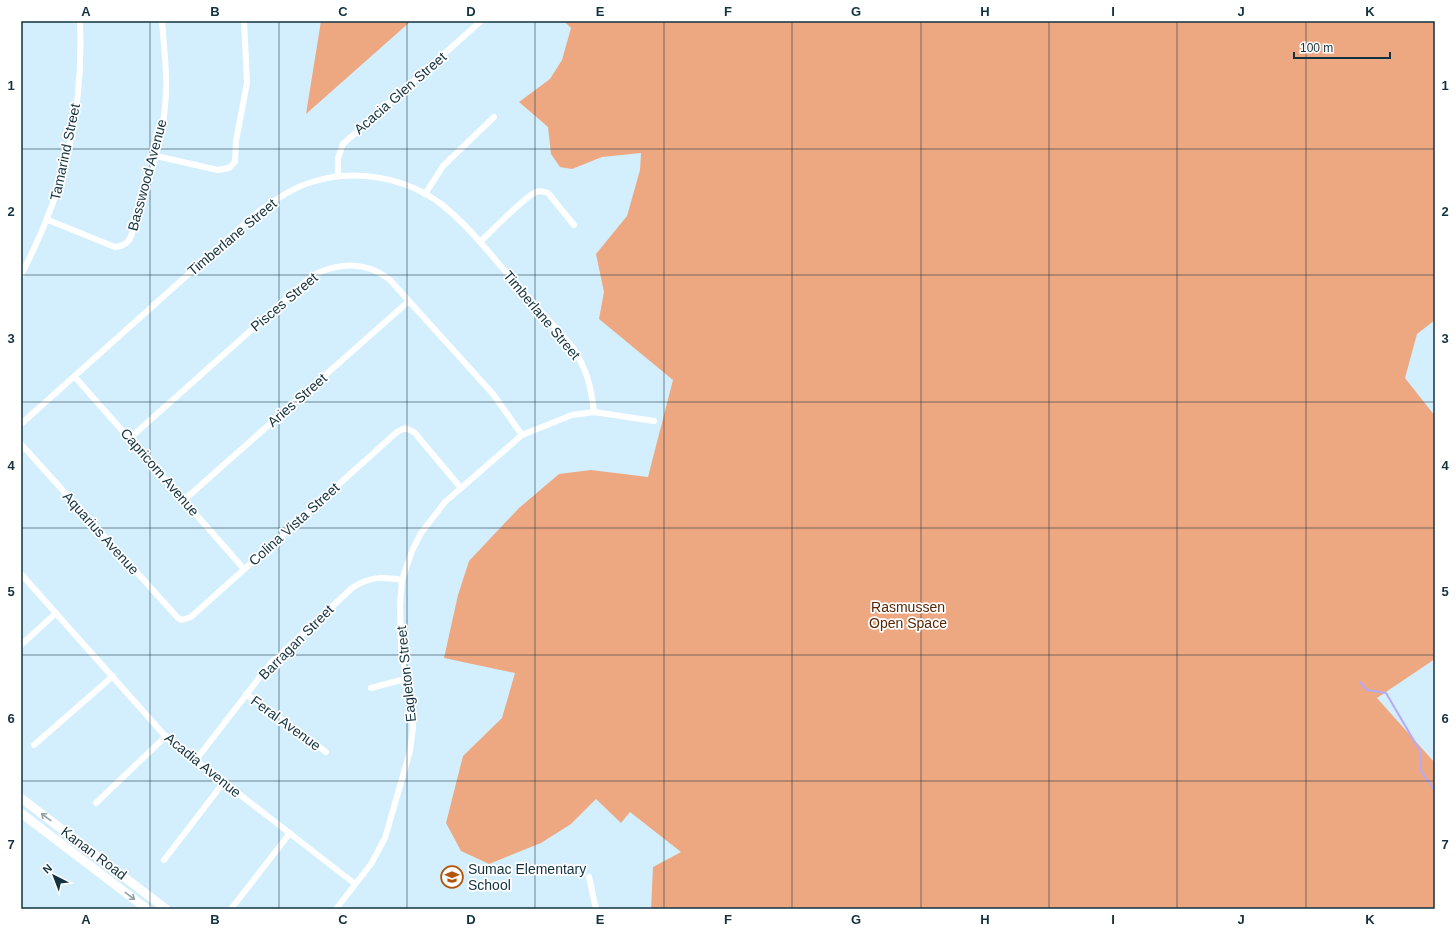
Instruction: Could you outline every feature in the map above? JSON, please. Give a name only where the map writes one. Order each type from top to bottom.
[{"type":"main road","name":"Kanan Road","points":[[21,798],[166,909]]},
{"type":"main road","name":"Kanan Road","points":[[21,812],[147,909]]},
{"type":"street","name":"Tamarind Street","points":[[21,275],[48,220],[60,186],[75,115],[81,72],[80,21]]},
{"type":"street","name":"Basswood Avenue","points":[[48,220],[111,246],[120,247],[131,236],[134,222],[156,156],[165,105],[165,58],[162,21]]},
{"type":"street","points":[[156,156],[218,170],[229,168],[235,162],[236,141],[247,83],[244,21]]},
{"type":"street","name":"Acacia Glen Street","points":[[338,176],[338,158],[343,144],[481,21]]},
{"type":"street","points":[[425,194],[443,166],[494,117]]},
{"type":"street","name":"Timberlane Street","points":[[21,424],[259,211],[285,193],[311,182],[338,176],[371,176],[400,183],[425,194],[457,218],[574,349],[584,366],[591,385],[594,412]]},
{"type":"street","points":[[480,242],[536,192],[542,191],[548,193],[574,225]]},
{"type":"street","name":"Pisces Street","points":[[130,438],[312,276],[325,269],[336,266],[358,266],[380,272],[390,280],[493,394],[522,435]]},
{"type":"street","name":"Aries Street","points":[[184,500],[409,301]]},
{"type":"street","name":"Capricorn Avenue","points":[[74,377],[130,438],[244,569]]},
{"type":"street","name":"Eagleton Street","points":[[336,909],[370,864],[385,838],[410,751],[412,709],[405,679],[401,647],[400,605],[402,580],[412,551],[421,533],[445,502],[522,435],[572,415],[594,412],[654,421]]},
{"type":"street","name":"Colina Vista Street","points":[[182,620],[191,617],[397,432],[406,428],[414,432],[461,488]]},
{"type":"street","name":"Aquarius Avenue","points":[[21,444],[178,618],[182,620]]},
{"type":"street","name":"Acadia Avenue","points":[[21,574],[166,736],[195,761],[355,884]]},
{"type":"street","name":"Barragan Street","points":[[195,761],[246,694],[275,659],[352,588],[364,580],[383,577],[402,580]]},
{"type":"street","points":[[21,645],[56,613]]},
{"type":"street","points":[[34,745],[113,676]]},
{"type":"street","points":[[371,688],[405,679]]},
{"type":"street","name":"Feral Avenue","points":[[246,694],[326,752]]},
{"type":"street","points":[[96,803],[166,736]]},
{"type":"street","points":[[164,860],[224,782]]},
{"type":"street","points":[[231,909],[290,833]]},
{"type":"street","points":[[588,877],[596,909]]},
{"type":"green space","points":[[321,21],[411,21],[306,114]]},
{"type":"green space","name":"Rasmussen Open Space","points":[[564,21],[1435,21],[1435,320],[1417,334],[1405,378],[1435,416],[1435,659],[1377,698],[1435,763],[1435,909],[651,909],[653,867],[681,852],[630,812],[621,823],[596,799],[571,824],[541,843],[489,864],[461,851],[446,823],[463,756],[502,718],[515,673],[444,658],[458,595],[469,561],[519,508],[559,474],[591,470],[648,477],[673,380],[599,319],[604,292],[596,254],[627,216],[640,170],[641,153],[602,157],[572,169],[560,167],[551,154],[548,127],[519,102],[550,79],[562,60],[571,28]]},
{"type":"waterway","points":[[1360,682],[1367,690],[1386,693],[1420,751],[1421,771],[1435,791]]},
{"type":"place","name":"Sumac Elementary School","points":[[452,877]]}]
